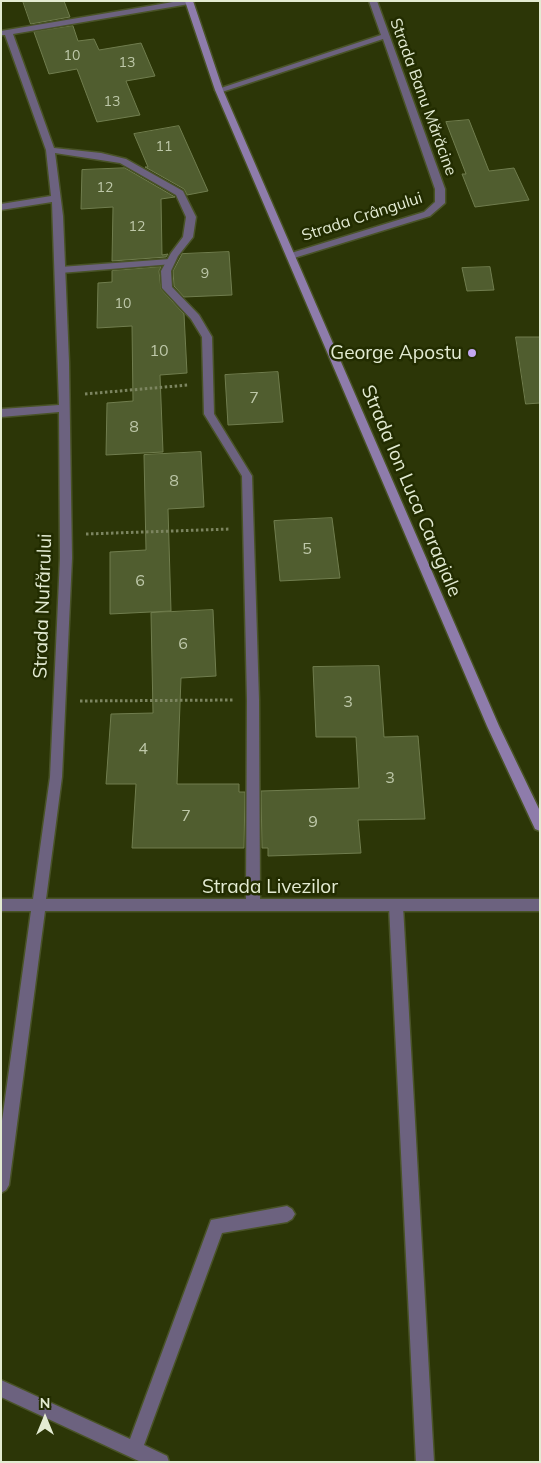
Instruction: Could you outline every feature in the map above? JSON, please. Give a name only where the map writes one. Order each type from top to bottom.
[{"type":"main road","name":"Strada Ion Luca Caragiale","points":[[189,2],[220,90],[290,256],[493,726],[540,825]]},
{"type":"street","name":"Strada Banu Mărăcine","points":[[373,1],[440,189],[440,203]]},
{"type":"street","points":[[4,32],[189,2]]},
{"type":"street","name":"Strada Nufărului","points":[[1,1185],[56,777],[65,534],[64,402],[56,198],[50,150],[4,32]]},
{"type":"street","points":[[220,90],[385,36]]},
{"type":"street","points":[[50,150],[101,156],[123,161],[180,193],[191,217],[188,237],[170,262],[166,271],[167,288],[195,317],[207,337],[209,414],[247,476],[246,528],[253,700],[253,906]]},
{"type":"street","points":[[1,207],[56,198]]},
{"type":"street","name":"Strada Crângului","points":[[290,256],[427,214],[440,203]]},
{"type":"street","points":[[60,270],[170,262]]},
{"type":"street","points":[[1,413],[64,402]]},
{"type":"street","name":"Strada Livezilor","points":[[1,905],[540,905]]},
{"type":"street","points":[[396,906],[425,1462]]},
{"type":"street","points":[[134,1450],[217,1226],[287,1214]]},
{"type":"street","points":[[1,1388],[161,1462]]},
{"type":"path","points":[[64,402],[207,383]]},
{"type":"path","points":[[65,534],[246,528]]},
{"type":"path","points":[[59,701],[253,700]]},
{"type":"building","points":[[23,1],[64,1],[70,17],[31,24]]},
{"type":"building","points":[[73,26],[78,41],[94,39],[99,50],[141,43],[155,76],[126,81],[140,115],[97,122],[77,69],[49,74],[34,32]]},
{"type":"building","points":[[469,120],[489,171],[514,168],[529,200],[475,207],[462,174],[466,174],[446,122]]},
{"type":"building","points":[[179,126],[208,191],[187,195],[184,189],[145,167],[148,167],[134,134]]},
{"type":"building","points":[[125,168],[175,197],[161,199],[162,255],[168,254],[166,257],[112,261],[113,207],[81,209],[82,170]]},
{"type":"building","points":[[229,252],[232,295],[184,297],[174,286],[173,271],[182,254]]},
{"type":"building","points":[[161,267],[159,271],[161,289],[184,314],[187,373],[160,375],[163,452],[106,455],[107,403],[133,401],[132,326],[97,328],[98,283],[112,282],[112,271]]},
{"type":"building","points":[[490,267],[494,290],[467,291],[462,268]]},
{"type":"building","points":[[516,337],[540,337],[540,403],[526,404]]},
{"type":"building","points":[[278,372],[283,422],[228,425],[225,375]]},
{"type":"building","points":[[201,452],[204,507],[168,509],[171,611],[110,614],[110,552],[146,550],[144,455]]},
{"type":"building","points":[[332,518],[340,578],[280,581],[274,521]]},
{"type":"building","points":[[213,610],[216,676],[181,678],[177,784],[239,784],[239,792],[245,792],[244,848],[132,848],[136,784],[106,784],[111,714],[153,713],[151,613]]},
{"type":"building","points":[[379,666],[384,737],[418,736],[425,819],[358,820],[361,853],[268,856],[268,848],[262,848],[261,791],[359,788],[356,737],[316,737],[313,667]]},
{"type":"place","name":"George Apostu","points":[[472,353]]}]
